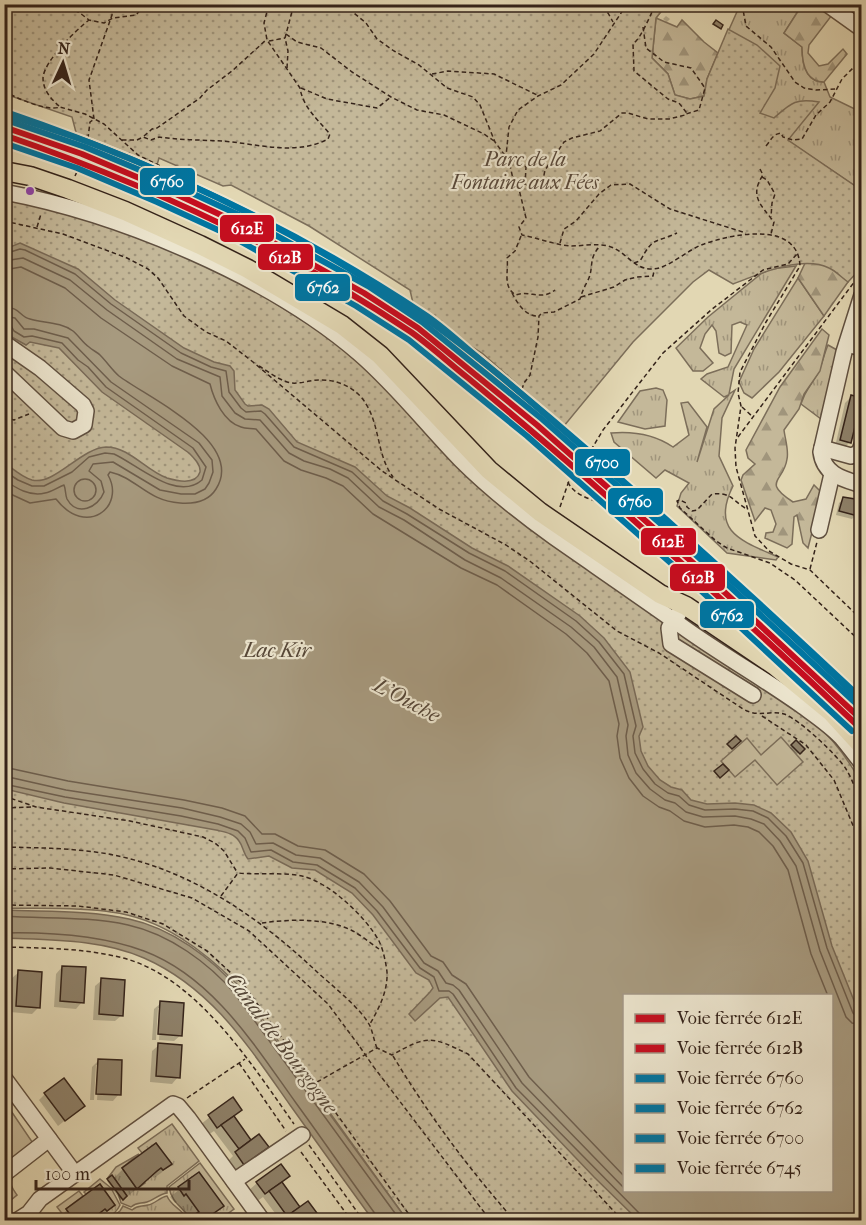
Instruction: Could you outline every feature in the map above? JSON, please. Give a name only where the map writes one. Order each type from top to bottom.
[{"type":"main road","points":[[4,171],[30,176],[125,211],[248,269],[342,325],[380,355],[489,470],[556,523],[663,596],[681,614],[775,666],[831,712],[861,746]]},
{"type":"main road","points":[[4,181],[66,196],[162,228]]},
{"type":"street","points":[[827,4],[861,29]]},
{"type":"street","points":[[4,192],[70,207],[145,233],[223,268],[266,290],[314,319],[378,370],[462,461],[502,496],[554,537],[681,614],[774,686],[825,722],[861,763]]},
{"type":"street","points":[[861,295],[854,346],[822,448],[822,458],[832,474],[861,485]]},
{"type":"street","points":[[4,343],[40,368],[83,405],[86,411],[84,425],[78,430],[67,430],[4,372]]},
{"type":"street","points":[[822,448],[851,456],[859,453],[861,445]]},
{"type":"street","points":[[819,530],[832,474]]},
{"type":"street","points":[[681,614],[669,628],[671,644],[753,695]]},
{"type":"street","points":[[4,1078],[75,1174]]},
{"type":"street","points":[[30,1218],[40,1199],[171,1105],[176,1105],[262,1221]]},
{"type":"street","points":[[234,1181],[302,1135]]},
{"type":"street","points":[[4,1174],[49,1139]]},
{"type":"path","points":[[71,4],[74,10],[88,20],[104,23],[113,18],[136,15],[146,4]]},
{"type":"path","points":[[94,120],[89,80],[112,15],[112,4]]},
{"type":"path","points":[[143,137],[151,140],[159,138],[204,140],[281,148],[310,147],[328,139],[330,134],[308,110],[300,88],[267,40],[264,23],[269,4]]},
{"type":"path","points":[[287,69],[288,51],[285,38],[294,4]]},
{"type":"path","points":[[343,4],[366,23],[377,39],[432,74],[447,87],[473,97],[480,105],[495,142]]},
{"type":"path","points":[[596,4],[608,13],[614,23]]},
{"type":"path","points":[[506,156],[509,127],[519,110],[538,96],[561,85],[594,54],[627,4]]},
{"type":"path","points":[[656,4],[638,41],[633,44],[634,71],[668,99],[679,103],[686,112],[685,115]]},
{"type":"path","points":[[742,4],[747,26],[771,47],[795,82],[804,88],[816,90],[837,89]]},
{"type":"path","points":[[60,107],[47,92],[44,75],[53,57],[88,20]]},
{"type":"path","points":[[518,185],[535,185],[543,180],[545,170],[564,142],[600,131],[622,113],[648,120],[669,119],[699,111],[705,88],[691,68],[664,62],[646,48],[644,27]]},
{"type":"path","points":[[286,34],[297,42],[321,48],[352,72],[417,110],[444,116],[484,134],[495,142],[511,166],[526,218],[519,227],[522,235],[515,251],[507,258],[506,282],[523,310],[530,315],[539,316],[542,313],[554,312],[580,297],[614,287],[625,280],[653,276],[654,270]]},
{"type":"path","points":[[122,140],[137,140],[143,137],[200,98],[267,40],[285,38]]},
{"type":"path","points":[[766,146],[777,133],[781,133],[788,139],[802,139],[816,115],[827,106],[842,80],[861,59]]},
{"type":"path","points":[[432,74],[448,70],[494,74],[538,96]]},
{"type":"path","points":[[300,88],[327,99],[377,108],[392,97]]},
{"type":"path","points":[[4,91],[38,105],[56,109],[60,107],[85,114],[104,124],[138,155],[246,208],[321,249]]},
{"type":"path","points":[[87,146],[90,122],[94,120]]},
{"type":"path","points":[[506,156],[526,167],[525,186]]},
{"type":"path","points":[[71,184],[81,164]]},
{"type":"path","points":[[760,169],[763,172],[757,187],[757,196],[774,222],[771,234]]},
{"type":"path","points":[[762,177],[767,180],[775,194],[771,218]]},
{"type":"path","points":[[560,244],[560,236],[564,229],[576,220],[599,194],[612,185],[630,184],[670,209],[747,234]]},
{"type":"path","points":[[37,227],[42,210]]},
{"type":"path","points":[[4,221],[63,234],[105,249],[148,269],[158,278],[184,316],[206,332],[226,341],[360,453],[396,480],[439,509],[506,545],[531,562],[617,631],[659,653],[743,710],[760,715],[774,712],[797,721],[836,757],[849,774],[861,807]]},
{"type":"path","points":[[633,263],[640,261],[650,244],[659,238],[677,233]]},
{"type":"path","points":[[522,235],[569,246],[609,246],[641,268],[654,270],[704,244],[747,234],[771,234],[783,239],[798,253],[800,266],[766,322],[740,372],[738,393],[741,406],[735,448],[736,467],[755,536],[769,551],[791,564],[810,570],[861,620]]},
{"type":"path","points":[[580,297],[589,277],[593,253],[601,246]]},
{"type":"path","points":[[591,450],[603,430],[663,353],[711,310],[763,270],[788,264],[798,253]]},
{"type":"path","points":[[737,438],[855,281],[861,277]]},
{"type":"path","points":[[511,292],[516,295],[522,292],[536,296],[550,294],[555,290]]},
{"type":"path","points":[[515,411],[524,384],[530,375],[538,337],[539,316]]},
{"type":"path","points":[[253,362],[285,381],[294,383],[334,381],[359,394],[367,404],[372,417],[386,468],[396,480]]},
{"type":"path","points":[[4,417],[14,420],[23,418],[39,405]]},
{"type":"path","points":[[741,406],[753,417]]},
{"type":"path","points":[[556,523],[573,469]]},
{"type":"path","points":[[568,482],[570,487],[587,498],[614,508],[640,526],[663,549]]},
{"type":"path","points":[[747,509],[727,494],[720,493],[712,494],[698,510],[692,511],[686,503],[677,501],[680,508],[716,541],[727,548],[770,563],[795,580],[861,643]]},
{"type":"path","points":[[810,570],[819,530]]},
{"type":"path","points":[[760,715],[806,745],[834,780],[861,847]]},
{"type":"path","points":[[4,795],[36,807]]},
{"type":"path","points":[[4,808],[36,807],[130,821],[203,837],[224,851],[238,873]]},
{"type":"path","points":[[4,847],[59,848],[126,858],[176,875],[221,896],[261,923],[325,979],[369,1025],[377,1048],[392,1055],[418,1098],[489,1192],[514,1221]]},
{"type":"path","points":[[4,869],[50,868],[114,875],[192,898],[249,931],[328,1004],[490,1221]]},
{"type":"path","points":[[221,896],[238,873]]},
{"type":"path","points":[[238,873],[304,876],[326,888],[362,918],[379,942],[387,973],[383,1001],[369,1025]]},
{"type":"path","points":[[4,905],[78,906],[126,912],[163,924],[207,951],[243,984],[413,1221]]},
{"type":"path","points":[[261,923],[282,920],[323,922],[351,930],[381,950]]},
{"type":"path","points":[[4,947],[70,949],[126,958],[186,991],[212,1017],[246,1058],[176,1105]]},
{"type":"path","points":[[392,1055],[427,1038],[468,1054],[622,1220]]},
{"type":"path","points":[[316,1083],[377,1048]]},
{"type":"green space","name":"Parc de la Fontaine aux Fées","points":[[5,4],[666,5],[656,18],[652,58],[668,74],[675,95],[690,99],[704,96],[707,79],[728,29],[757,45],[780,66],[775,88],[760,113],[774,118],[799,101],[819,102],[788,140],[861,190],[861,268],[848,282],[829,268],[806,264],[781,267],[733,284],[709,270],[693,282],[633,342],[564,426],[482,353],[415,312],[410,290],[309,226],[231,185],[223,186],[159,158],[157,165],[100,143],[94,146],[78,140],[72,117],[5,94]]},
{"type":"green space","points":[[376,5],[634,5],[603,49],[619,60],[613,54],[614,47],[642,5],[666,5],[656,18],[652,58],[668,74],[675,95],[690,99],[704,96],[707,79],[740,5],[802,5],[784,33],[802,47],[806,71],[813,79],[824,82],[830,97],[861,112],[861,190],[787,140],[794,131],[773,128],[755,131],[740,126],[698,137],[667,126],[638,125],[626,109],[607,128],[590,139],[574,140],[566,145],[546,174],[537,168],[539,154],[565,122],[566,112],[558,101],[563,91],[567,70],[560,52],[553,47],[533,53],[526,52],[501,40],[491,38],[459,36],[446,41],[423,39],[396,28]]},
{"type":"green space","points":[[802,5],[817,5],[832,15],[809,45],[808,53],[819,66],[828,64],[843,49],[847,54],[824,82],[813,79],[809,75],[804,65],[802,47],[784,33]]},
{"type":"green space","points":[[656,18],[677,27],[682,20],[718,53],[707,79],[704,96],[690,99],[675,95],[668,74],[652,58]]},
{"type":"green space","name":"Lac Kir","points":[[5,198],[65,212],[144,239],[220,272],[262,295],[332,339],[694,641],[816,724],[835,744],[861,782],[861,1220],[407,1220],[238,985],[196,948],[164,929],[129,915],[85,909],[5,908]]},
{"type":"green space","points":[[847,239],[848,282],[824,316],[798,278],[807,259]]},
{"type":"green space","points":[[796,266],[734,369],[729,394],[735,390],[722,418],[719,456],[733,486],[725,514],[733,533],[753,546],[778,557],[776,560],[727,553],[677,506],[681,493],[689,483],[665,470],[656,478],[614,442],[611,433],[643,434],[673,447],[689,435],[681,403],[688,402],[707,427],[697,462],[714,409],[729,395],[724,397],[701,379],[707,374],[728,367],[747,325],[740,322],[732,325],[731,353],[725,356],[719,353],[716,331],[712,325],[705,334],[700,348],[713,363],[703,371],[693,371],[676,348],[708,317],[762,273],[771,269]]},
{"type":"green space","points":[[798,278],[824,316],[779,372],[752,398],[744,393],[739,382],[754,349]]},
{"type":"green space","points":[[822,329],[829,335],[820,371],[804,394],[799,409],[784,430],[787,456],[785,467],[776,485],[783,495],[793,502],[806,499],[814,485],[822,493],[808,548],[803,543],[797,515],[794,517],[792,544],[787,548],[765,538],[766,533],[773,532],[776,524],[771,510],[765,508],[755,521],[741,480],[755,464],[748,458],[746,450],[780,387]]},
{"type":"green space","points":[[828,345],[837,350],[821,419],[801,404],[818,373]]},
{"type":"green space","points":[[656,388],[663,390],[667,400],[665,426],[645,429],[618,422],[640,391]]},
{"type":"green space","points":[[781,737],[803,762],[777,785],[755,760],[735,777],[721,761],[747,738],[761,755]]},
{"type":"green space","points":[[5,1102],[41,1155],[12,1178],[11,1184],[17,1195],[5,1205]]},
{"type":"green space","points":[[172,1124],[199,1161],[167,1186],[167,1193],[131,1207],[121,1203],[118,1193],[123,1199],[127,1196],[112,1176],[107,1179],[116,1167],[139,1154],[122,1168],[137,1189],[161,1168],[163,1170],[171,1165],[156,1143],[142,1153],[138,1148]]},
{"type":"green space","points":[[200,1163],[234,1209],[219,1220],[192,1220],[170,1192],[169,1187]]},
{"type":"green space","points":[[100,1179],[111,1188],[120,1205],[114,1213],[107,1217],[89,1220],[115,1205],[100,1184],[86,1194],[84,1192]]},
{"type":"green space","points":[[79,1191],[83,1196],[66,1209],[74,1220],[67,1220],[57,1207]]},
{"type":"green space","points":[[167,1196],[186,1217],[181,1220],[136,1220],[123,1213],[107,1220],[123,1206],[132,1210]]},
{"type":"water","name":"Lac Kir","points":[[20,243],[78,269],[115,300],[184,348],[214,362],[230,366],[234,371],[235,390],[245,404],[248,406],[262,405],[269,409],[297,442],[355,467],[387,496],[472,548],[508,566],[580,616],[604,638],[630,672],[643,727],[639,736],[641,751],[648,766],[660,780],[671,787],[682,790],[691,800],[707,804],[754,805],[771,813],[791,832],[808,861],[832,946],[861,1018],[861,1220],[638,1220],[512,1091],[448,997],[440,998],[415,1021],[409,1014],[433,988],[429,980],[416,973],[373,915],[352,893],[315,870],[292,868],[269,856],[248,859],[237,838],[225,832],[64,803],[5,789],[5,463],[25,477],[40,480],[49,478],[87,453],[106,447],[123,451],[159,475],[171,479],[181,481],[195,479],[200,469],[189,453],[102,392],[59,348],[30,342],[26,345],[8,335],[7,329],[4,328],[5,249]]},
{"type":"water","name":"Canal de Bourgogne","points":[[5,910],[82,913],[129,919],[160,929],[203,956],[239,990],[407,1220],[373,1220],[244,1041],[209,1002],[190,985],[144,958],[111,947],[58,940],[5,938]]},
{"type":"building","points":[[716,20],[723,25],[721,29],[713,24]]},
{"type":"building","points":[[862,360],[862,378],[856,376]]},
{"type":"building","points":[[851,395],[862,398],[851,443],[840,440]]},
{"type":"building","points":[[843,497],[855,499],[859,505],[858,516],[839,511]]},
{"type":"building","points":[[736,736],[741,741],[732,749],[727,744]]},
{"type":"building","points":[[796,740],[805,749],[800,754],[791,745]]},
{"type":"building","points":[[723,764],[729,770],[720,778],[714,771]]},
{"type":"building","points":[[62,966],[86,967],[84,1003],[60,1001]]},
{"type":"building","points":[[18,970],[42,972],[40,1008],[16,1006]]},
{"type":"building","points":[[101,978],[125,980],[123,1016],[99,1014]]},
{"type":"building","points":[[160,1001],[184,1003],[182,1036],[158,1034]]},
{"type":"building","points":[[158,1043],[182,1045],[180,1078],[156,1076]]},
{"type":"building","points":[[98,1059],[122,1060],[121,1095],[96,1094]]},
{"type":"building","points":[[64,1078],[85,1106],[65,1121],[44,1093]]},
{"type":"building","points":[[233,1097],[242,1110],[217,1128],[208,1115]]},
{"type":"building","points":[[234,1116],[251,1140],[239,1149],[221,1125]]},
{"type":"building","points":[[259,1134],[269,1147],[244,1165],[235,1152]]},
{"type":"building","points":[[156,1143],[172,1164],[163,1170],[161,1168],[137,1189],[122,1168]]},
{"type":"building","points":[[281,1164],[290,1176],[265,1194],[256,1182]]},
{"type":"building","points":[[199,1172],[224,1206],[204,1220],[186,1194],[184,1196],[178,1187]]},
{"type":"building","points":[[112,1175],[127,1196],[123,1200],[107,1179]]},
{"type":"building","points":[[282,1182],[300,1207],[287,1216],[269,1191]]},
{"type":"building","points":[[100,1184],[115,1205],[107,1211],[105,1209],[93,1220],[74,1220],[66,1209]]},
{"type":"building","points":[[308,1201],[317,1213],[307,1220],[283,1219]]},
{"type":"rail line","name":"6700","points":[[9,113],[117,153],[223,200],[325,253],[424,314],[597,458],[731,577],[862,699]]},
{"type":"rail line","name":"6745","points":[[6,115],[91,143],[171,176],[289,234],[400,301],[456,341],[536,406],[739,587],[862,702]]},
{"type":"rail line","name":"6760","points":[[6,120],[85,147],[239,215],[368,286],[422,322],[542,419],[697,556],[862,709]]},
{"type":"rail line","name":"612E","points":[[4,127],[82,154],[236,222],[364,293],[418,328],[537,425],[692,562],[862,720]]},
{"type":"rail line","name":"612B","points":[[4,135],[110,175],[214,220],[314,273],[411,332],[585,477],[857,725]]},
{"type":"rail line","name":"6762","points":[[4,143],[77,168],[229,235],[356,306],[409,340],[527,436],[682,573],[852,731]]},
{"type":"water label","name":"L'Ouche","points":[[407,700]]}]
